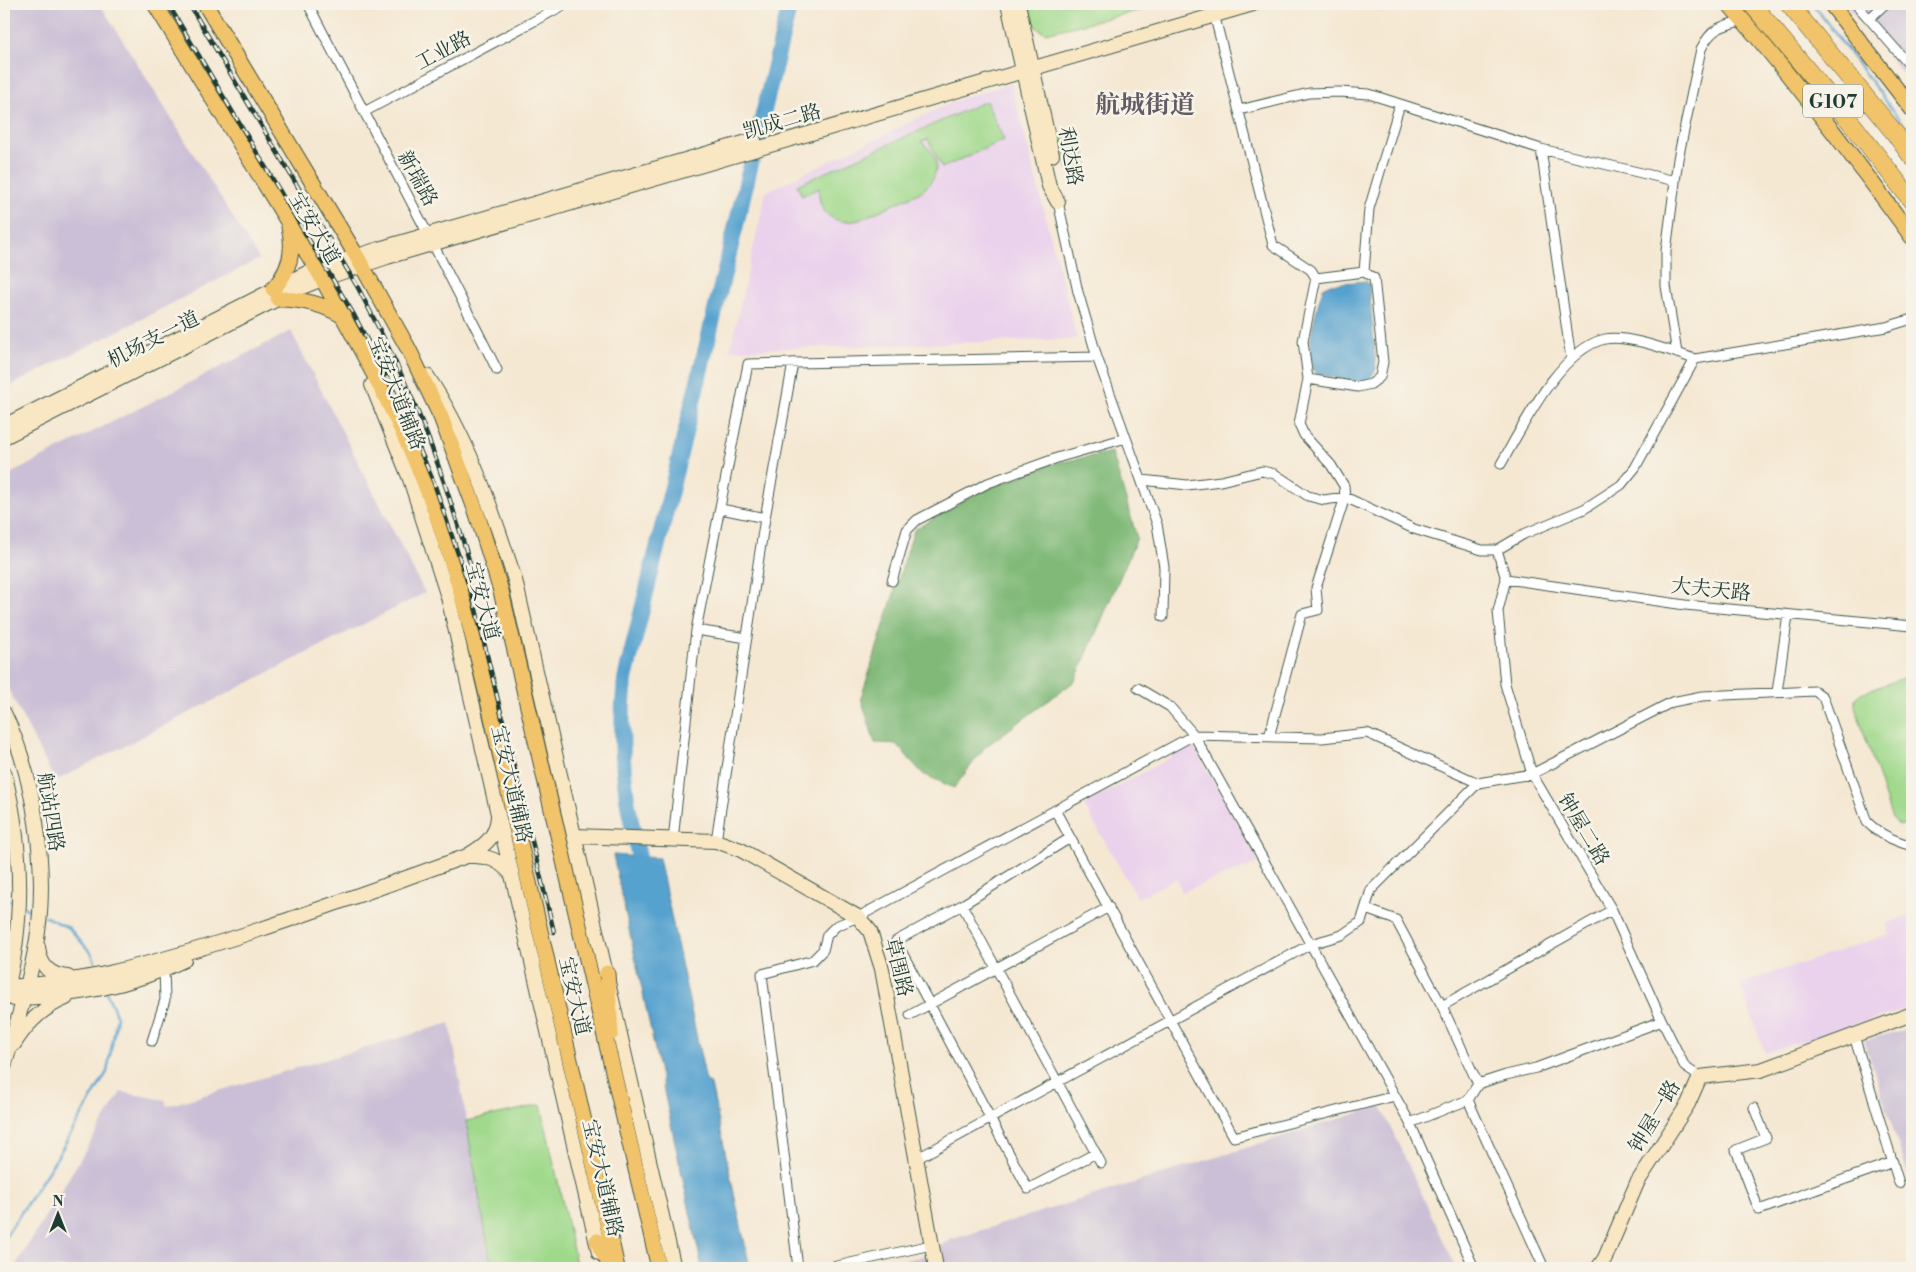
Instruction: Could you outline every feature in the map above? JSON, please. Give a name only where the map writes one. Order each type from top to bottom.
[{"type":"highway","name":"G107","points":[[1752,4],[1897,180],[1912,201]]},
{"type":"highway","name":"G107","points":[[1789,4],[1894,132],[1912,157]]},
{"type":"highway","points":[[1894,132],[1912,147]]},
{"type":"highway","points":[[1897,180],[1912,215]]},
{"type":"main road","name":"宝安大道","points":[[154,4],[344,318],[380,383],[428,492],[452,563],[484,683],[617,1268]]},
{"type":"main road","name":"宝安大道","points":[[204,4],[359,261],[409,350],[441,417],[477,514],[501,591],[658,1268]]},
{"type":"main road","points":[[1729,4],[1744,20],[1866,173],[1912,238]]},
{"type":"main road","points":[[1831,4],[1912,109]]},
{"type":"main road","points":[[287,221],[291,238],[289,261],[276,294],[316,304],[330,309],[344,318]]},
{"type":"main road","points":[[607,973],[615,1082]]},
{"type":"main road","points":[[596,1241],[611,1268]]},
{"type":"street","name":"新瑞路","points":[[308,4],[432,239],[496,370]]},
{"type":"street","name":"工业路","points":[[364,112],[566,4]]},
{"type":"street","name":"利达路","points":[[1008,4],[1027,65]]},
{"type":"street","name":"利达路","points":[[1018,4],[1049,186],[1058,202]]},
{"type":"street","name":"凯成二路","points":[[319,274],[1215,8],[1253,4]]},
{"type":"street","points":[[1856,4],[1912,68]]},
{"type":"street","points":[[1869,19],[1885,4]]},
{"type":"street","points":[[1215,8],[1273,245],[1311,270],[1316,278],[1304,341],[1308,378],[1299,424],[1304,435],[1344,486],[1345,497],[1316,588],[1318,610],[1302,614],[1269,737]]},
{"type":"street","points":[[1677,353],[1666,286],[1666,250],[1678,159],[1702,48],[1711,32],[1719,27],[1744,20]]},
{"type":"street","points":[[1239,110],[1309,93],[1369,94],[1541,149],[1675,182]]},
{"type":"street","points":[[1364,272],[1369,208],[1400,104]]},
{"type":"street","points":[[1541,149],[1571,359]]},
{"type":"street","points":[[1058,202],[1078,292],[1097,357],[1157,524],[1164,567],[1163,617]]},
{"type":"street","points":[[1308,378],[1358,387],[1371,384],[1380,377],[1383,362],[1374,278],[1364,272],[1316,278]]},
{"type":"street","name":"机场支一道","points":[[4,426],[319,274]]},
{"type":"street","name":"机场支一道","points":[[4,437],[276,294]]},
{"type":"street","name":"宝安大道辅路","points":[[344,318],[400,452],[434,551],[458,637],[603,1268]]},
{"type":"street","points":[[1501,464],[1539,398],[1571,359],[1592,344],[1606,339],[1633,340],[1695,359],[1886,327],[1912,318]]},
{"type":"street","name":"宝安大道辅路","points":[[409,350],[453,418],[478,472],[497,522],[518,589],[674,1268]]},
{"type":"street","points":[[673,840],[696,630],[748,364],[1097,357]]},
{"type":"street","points":[[1142,480],[1187,486],[1220,481],[1262,471],[1275,474],[1308,496],[1324,500],[1345,497],[1414,529],[1482,550],[1497,550],[1524,534],[1584,509],[1620,485],[1635,468],[1695,359]]},
{"type":"street","points":[[716,841],[765,518],[793,363]]},
{"type":"street","points":[[892,581],[907,530],[917,520],[988,483],[1060,456],[1126,438]]},
{"type":"street","points":[[721,509],[765,518]]},
{"type":"street","points":[[1497,550],[1506,579]]},
{"type":"street","name":"大夫天路","points":[[1506,579],[1685,605],[1912,626]]},
{"type":"street","name":"钟屋二路","points":[[1506,579],[1498,611],[1505,684],[1532,774],[1612,910],[1685,1067],[1700,1077]]},
{"type":"street","points":[[1777,692],[1788,615]]},
{"type":"street","points":[[696,630],[747,638]]},
{"type":"street","points":[[1138,688],[1170,707],[1194,735],[1410,1123],[1474,1268]]},
{"type":"street","points":[[798,1268],[762,974],[813,960],[822,950],[827,935],[836,926],[858,917],[1194,735],[1322,738],[1367,733],[1478,783],[1532,774],[1672,702],[1702,696],[1815,691],[1823,697],[1867,822],[1875,831],[1892,840],[1912,846]]},
{"type":"street","name":"航站四路","points":[[4,713],[17,745],[31,797],[40,879],[37,938],[25,992],[5,1061]]},
{"type":"street","name":"航站四路","points":[[4,772],[13,814],[20,874],[16,931],[5,994]]},
{"type":"street","points":[[916,1159],[1311,944],[1342,935],[1361,922],[1371,890],[1478,783]]},
{"type":"street","points":[[1055,810],[1234,1137],[1395,1096]]},
{"type":"street","points":[[5,1061],[28,1025],[44,1009],[63,999],[122,984],[139,972],[467,856],[491,838],[497,824],[498,812]]},
{"type":"street","name":"草围路","points":[[575,836],[716,841],[741,850],[858,917],[870,931],[882,969],[936,1268]]},
{"type":"street","points":[[1070,838],[962,904],[896,941],[1028,1188],[1096,1153]]},
{"type":"street","points":[[467,856],[479,855],[496,860],[503,864],[512,875]]},
{"type":"street","points":[[962,904],[1101,1163]]},
{"type":"street","points":[[910,1015],[1109,907]]},
{"type":"street","points":[[1366,909],[1396,920],[1442,1006],[1478,1084]]},
{"type":"street","points":[[1442,1006],[1612,910]]},
{"type":"street","points":[[4,962],[16,931]]},
{"type":"street","points":[[37,938],[39,957],[50,973],[65,977],[84,978]]},
{"type":"street","points":[[25,992],[84,978],[164,969],[215,945]]},
{"type":"street","points":[[152,1041],[165,1000],[164,969]]},
{"type":"street","points":[[5,994],[25,992],[81,993]]},
{"type":"street","name":"钟屋一路","points":[[1598,1268],[1605,1258],[1637,1182],[1688,1104],[1700,1077],[1761,1070],[1912,1014]]},
{"type":"street","points":[[1410,1123],[1468,1100],[1478,1084],[1506,1074],[1536,1068],[1662,1021]]},
{"type":"street","points":[[1854,1036],[1899,1183]]},
{"type":"street","points":[[1468,1100],[1544,1268]]},
{"type":"street","points":[[1754,1108],[1766,1138],[1736,1150],[1759,1210],[1893,1162]]},
{"type":"street","points":[[828,1268],[931,1245]]},
{"type":"shaded area","points":[[4,4],[100,4],[259,259],[4,389]]},
{"type":"shaded area","points":[[1846,4],[1912,4],[1912,85]]},
{"type":"shaded area","points":[[1011,83],[1077,339],[730,350],[766,192],[954,101]]},
{"type":"shaded area","points":[[291,331],[425,593],[55,781],[4,681],[4,477]]},
{"type":"shaded area","points":[[1193,745],[1260,862],[1182,892],[1176,879],[1137,898],[1084,805]]},
{"type":"shaded area","points":[[1912,914],[1912,990],[1907,993],[1909,1008],[1765,1053],[1740,984],[1890,934],[1887,923]]},
{"type":"shaded area","points":[[450,1023],[492,1268],[14,1268],[121,1092],[165,1100],[167,1106]]},
{"type":"shaded area","points":[[1912,1028],[1912,1187],[1864,1040]]},
{"type":"shaded area","points":[[1381,1106],[1456,1268],[868,1268],[925,1256],[950,1240]]},
{"type":"green space","points":[[1028,4],[1166,4],[1046,33],[1034,26]]},
{"type":"green space","points":[[986,101],[1004,140],[942,168],[928,139],[921,142],[933,154],[936,168],[931,182],[919,193],[859,220],[850,221],[835,219],[824,211],[819,197],[819,188],[802,196],[797,185]]},
{"type":"green space","points":[[1079,131],[1088,165],[1068,170],[1060,136]]},
{"type":"green space","points":[[1112,452],[1137,538],[1075,681],[985,747],[954,788],[923,774],[896,744],[875,743],[861,698],[914,530],[981,491],[1052,464]]},
{"type":"green space","points":[[1912,675],[1912,825],[1899,825],[1892,819],[1855,706],[1855,698],[1861,693]]},
{"type":"green space","points":[[541,1105],[577,1268],[492,1268],[466,1121]]},
{"type":"water","points":[[1366,281],[1369,285],[1376,369],[1369,380],[1360,382],[1317,374],[1312,366],[1310,345],[1314,320],[1323,288],[1331,284]]},
{"type":"water","points":[[613,855],[659,858],[706,1081],[711,1085],[750,1268],[702,1268]]},
{"type":"waterway","points":[[643,877],[629,812],[624,776],[622,734],[625,679],[790,4]]},
{"type":"waterway","points":[[1813,4],[1902,123],[1912,132]]},
{"type":"waterway","points":[[4,898],[14,902]]},
{"type":"waterway","points":[[23,907],[36,913]]},
{"type":"waterway","points":[[44,916],[69,928],[92,954],[98,970]]},
{"type":"waterway","points":[[4,1239],[56,1159],[107,1072],[117,1017],[106,991]]},
{"type":"railway","points":[[168,4],[354,315],[398,399],[434,483],[474,601],[554,932]]},
{"type":"railway","points":[[189,4],[357,286],[387,344],[431,445],[474,576]]},
{"type":"district","name":"航城街道","points":[[1145,104]]}]
